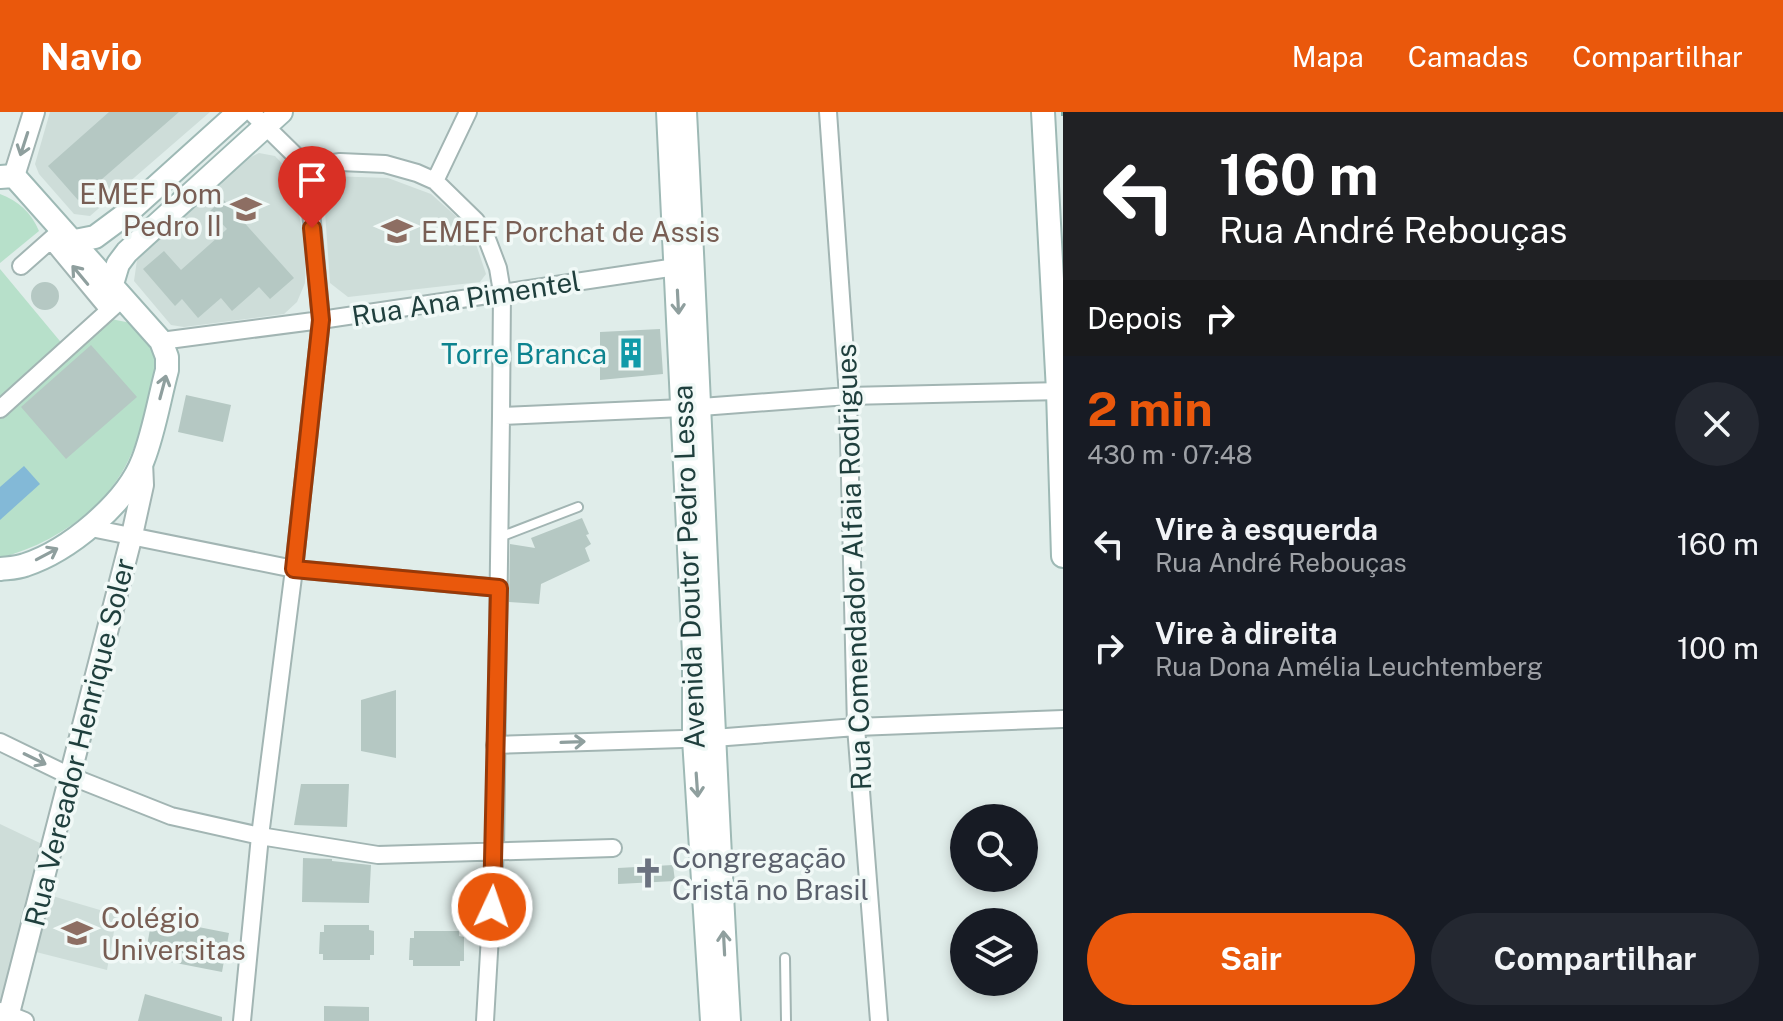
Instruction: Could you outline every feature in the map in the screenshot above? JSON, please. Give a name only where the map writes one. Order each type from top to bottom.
[{"type":"main road","points":[[63,237],[95,237],[154,189],[239,112]]},
{"type":"main road","name":"Avenida Doutor Pedro Lessa","points":[[668,112],[676,267],[692,408]]},
{"type":"main road","name":"Avenida Doutor Pedro Lessa","points":[[685,112],[712,1021]]},
{"type":"main road","points":[[1043,112],[1055,181],[1063,556]]},
{"type":"main road","points":[[115,297],[118,264],[127,252],[266,117]]},
{"type":"main road","points":[[0,569],[25,565],[91,528],[122,493],[142,462],[167,370],[167,357],[161,341],[115,297],[7,177]]},
{"type":"main road","points":[[106,228],[127,252]]},
{"type":"main road","name":"Avenida Doutor Pedro Lessa","points":[[704,738],[729,1021]]},
{"type":"street","points":[[7,177],[34,112]]},
{"type":"street","points":[[435,181],[468,112]]},
{"type":"street","name":"Rua Comendador Alfaia Rodrigues","points":[[828,112],[848,396],[856,727],[879,1021]]},
{"type":"street","points":[[242,1021],[260,836],[294,569],[321,320],[307,167],[266,117]]},
{"type":"street","points":[[307,167],[340,162],[373,163],[417,173],[435,181],[476,221],[498,268],[502,292],[495,850],[485,1021]]},
{"type":"street","points":[[21,266],[63,237]]},
{"type":"street","name":"Rua Ana Pimentel","points":[[161,341],[676,267]]},
{"type":"street","points":[[0,409],[115,297]]},
{"type":"street","points":[[501,416],[692,408],[848,396],[1060,391]]},
{"type":"street","name":"Rua Vereador Henrique Soler","points":[[10,1017],[132,535],[143,485],[142,462]]},
{"type":"street","points":[[91,528],[294,569],[499,588]]},
{"type":"street","points":[[495,745],[704,738],[856,727],[1063,719]]},
{"type":"street","points":[[0,742],[70,776],[171,816],[260,836],[378,855],[613,848]]},
{"type":"lane","points":[[500,537],[578,507]]},
{"type":"lane","points":[[785,958],[786,1021]]},
{"type":"shaded area","points":[[50,112],[210,112],[90,216],[74,214],[39,174],[35,164]]},
{"type":"shaded area","name":"EMEF Dom Pedro II","points":[[259,153],[275,156],[289,171],[306,246],[305,283],[297,302],[284,314],[184,327],[171,325],[134,281],[137,260]]},
{"type":"shaded area","name":"EMEF Porchat de Assis","points":[[329,176],[388,178],[431,194],[458,218],[476,244],[486,274],[480,282],[348,297],[330,283],[323,183]]},
{"type":"shaded area","name":"Colégio Universitas","points":[[0,824],[42,844],[2,1001],[0,1000]]},
{"type":"shaded area","name":"Colégio Universitas","points":[[49,895],[117,915],[107,970],[36,952]]},
{"type":"green space","points":[[0,194],[23,208],[39,231],[0,263]]},
{"type":"green space","points":[[0,269],[69,352],[111,319],[131,323],[155,354],[158,364],[134,448],[106,494],[92,509],[58,534],[0,558]]},
{"type":"water","points":[[24,466],[40,484],[0,520],[0,487]]},
{"type":"building","points":[[109,112],[179,112],[78,200],[48,166]]},
{"type":"building","points":[[223,199],[294,278],[270,299],[259,287],[232,311],[221,298],[198,318],[182,299],[175,306],[143,269],[164,251],[181,270],[227,229],[210,211]]},
{"type":"building","points":[[45,282],[55,286],[59,296],[55,306],[45,310],[35,306],[31,296],[35,286]]},
{"type":"building","name":"Torre Branca","points":[[660,329],[663,374],[600,380],[600,332]]},
{"type":"building","points":[[91,345],[137,397],[66,459],[21,407]]},
{"type":"building","points":[[186,395],[231,405],[223,442],[178,432]]},
{"type":"building","points":[[582,518],[591,544],[585,548],[590,561],[541,584],[539,604],[509,602],[510,544],[535,548],[531,538]]},
{"type":"building","points":[[396,690],[396,758],[361,751],[361,700]]},
{"type":"building","points":[[301,784],[349,784],[347,827],[294,825]]},
{"type":"building","points":[[303,858],[371,865],[369,903],[302,902]]},
{"type":"building","name":"Congregação Cristã no Brasil","points":[[673,865],[675,881],[618,884],[618,868]]},
{"type":"building","points":[[152,918],[229,933],[222,972],[145,957]]},
{"type":"building","points":[[324,925],[369,925],[369,930],[374,931],[374,955],[370,955],[370,960],[323,960],[323,954],[319,954],[320,932],[324,932]]},
{"type":"building","points":[[414,931],[459,931],[459,936],[464,937],[464,961],[460,961],[460,966],[413,966],[413,960],[409,960],[410,938],[414,938]]},
{"type":"building","points":[[145,994],[222,1017],[222,1021],[138,1021]]},
{"type":"building","points":[[324,1006],[369,1007],[369,1021],[324,1021]]},
{"type":"place","name":"EMEF Dom Pedro II","points":[[246,209]]},
{"type":"place","name":"EMEF Porchat de Assis","points":[[397,231]]},
{"type":"place","name":"Torre Branca","points":[[631,353]]},
{"type":"place","name":"Congregação Cristã no Brasil","points":[[648,873]]},
{"type":"place","name":"Colégio Universitas","points":[[77,933]]},
{"type":"route","points":[[312,228],[321,320],[294,569],[499,588],[492,907]]}]
